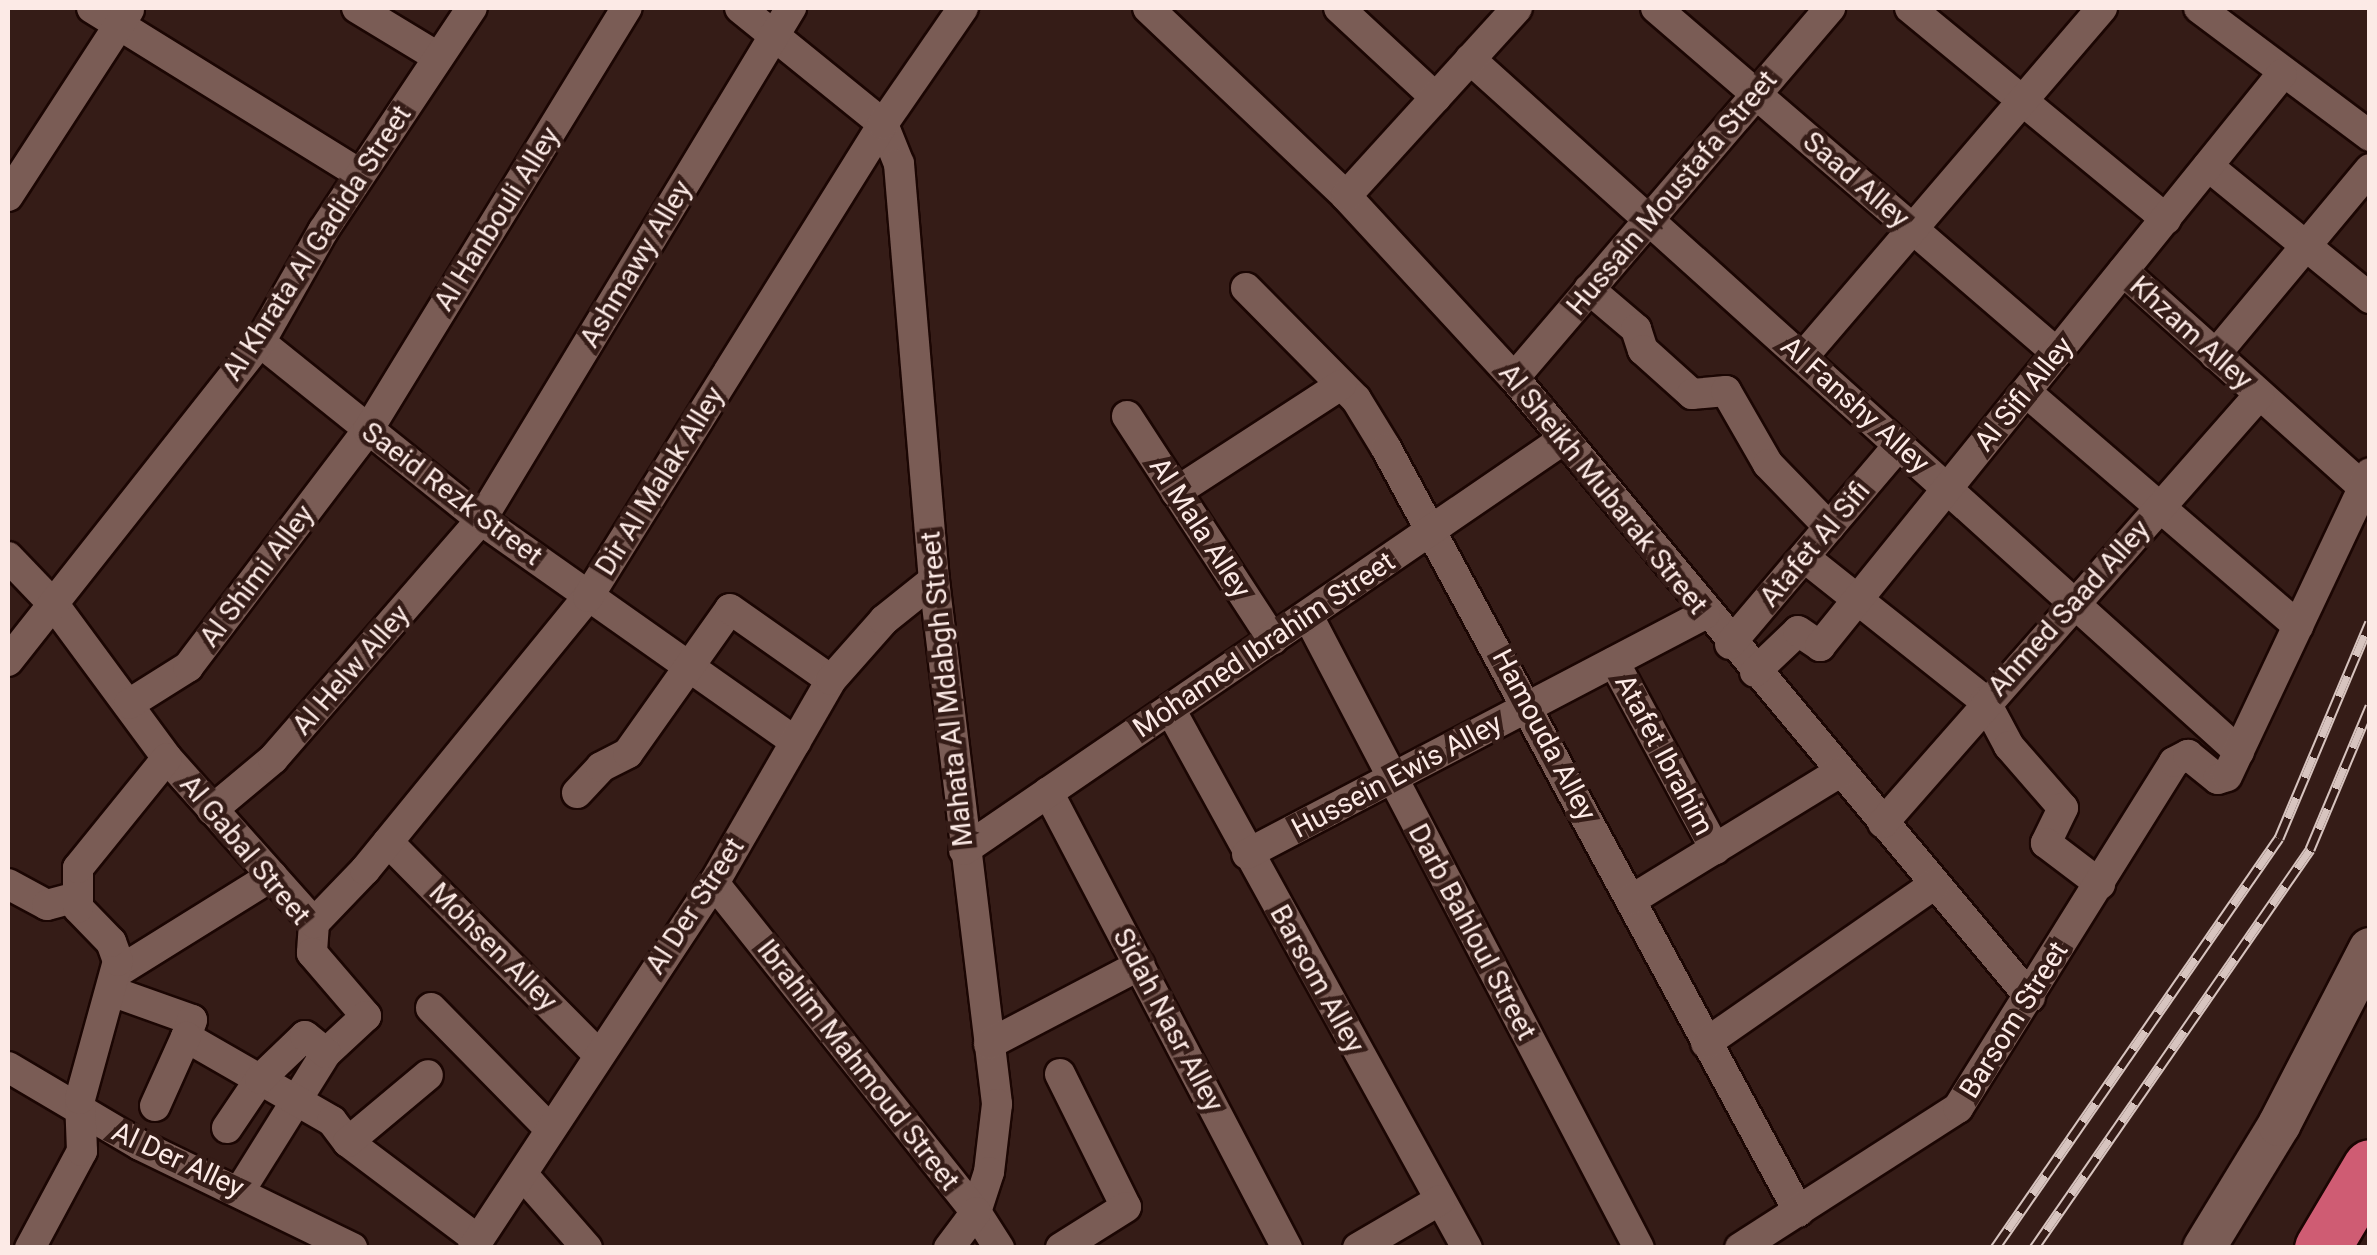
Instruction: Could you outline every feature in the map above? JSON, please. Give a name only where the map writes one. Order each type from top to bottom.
[{"type":"highway","points":[[2322,1248],[2370,1166]]},
{"type":"main road","points":[[2204,1248],[2279,1125],[2370,949]]},
{"type":"main road","points":[[2279,1125],[2370,1016]]},
{"type":"street","points":[[92,8],[126,16],[360,174]]},
{"type":"street","points":[[358,8],[438,58]]},
{"type":"street","name":"Al Khrata Al Gadida Street","points":[[8,661],[260,342],[360,174],[472,8]]},
{"type":"street","name":"Al Hanbouli Alley","points":[[368,430],[627,8]]},
{"type":"street","points":[[740,8],[883,124]]},
{"type":"street","name":"Ashmawy Alley","points":[[480,520],[792,8]]},
{"type":"street","name":"Dir Al Malak Alley","points":[[314,923],[388,842],[588,597],[883,124],[963,8]]},
{"type":"street","name":"Al Sheikh Mubarak Street","points":[[1148,8],[1346,196],[1514,378],[1730,644],[2030,997]]},
{"type":"street","points":[[1339,8],[1436,98]]},
{"type":"street","name":"Saad Alley","points":[[1656,8],[2057,353]]},
{"type":"street","name":"Hussain Moustafa Street","points":[[1514,378],[1830,8]]},
{"type":"street","points":[[1910,8],[2166,218]]},
{"type":"street","points":[[1802,358],[2102,8]]},
{"type":"street","points":[[2199,8],[2282,74],[2364,123]]},
{"type":"street","points":[[1346,196],[1513,9]]},
{"type":"street","points":[[8,196],[126,16]]},
{"type":"street","name":"Al Fanshy Alley","points":[[1470,59],[2240,752]]},
{"type":"street","name":"Al Sifi Alley","points":[[1755,672],[1798,631],[1820,646],[2282,74]]},
{"type":"street","name":"Mahata Al Mdabgh Street","points":[[883,124],[898,164],[934,580],[996,1104],[988,1172],[976,1212]]},
{"type":"street","points":[[2208,166],[2370,298]]},
{"type":"street","points":[[2215,355],[2370,169]]},
{"type":"street","name":"Khzam Alley","points":[[2124,271],[2259,395],[2366,480]]},
{"type":"street","name":"Hamouda Alley","points":[[1246,288],[1342,385],[1432,530],[1799,1212]]},
{"type":"street","points":[[1589,289],[1636,329],[1643,350],[1692,394],[1726,392],[1768,464],[1829,528]]},
{"type":"street","name":"Saeid Rezk Street","points":[[260,342],[480,520],[588,597],[692,664],[796,742]]},
{"type":"street","points":[[1176,492],[1342,385]]},
{"type":"street","points":[[2026,392],[2298,626]]},
{"type":"street","name":"Ahmed Saad Alley","points":[[1883,823],[1985,701],[2259,395]]},
{"type":"street","name":"Al Mala Alley","points":[[1126,416],[1273,640]]},
{"type":"street","name":"Al Shimi Alley","points":[[129,704],[188,667],[368,430]]},
{"type":"street","name":"Mohamed Ibrahim Street","points":[[964,850],[1564,439]]},
{"type":"street","name":"Atafet Al Sifi","points":[[1730,644],[1899,445]]},
{"type":"street","points":[[2240,752],[2366,480]]},
{"type":"street","name":"Al Helw Alley","points":[[212,810],[274,760],[480,520]]},
{"type":"street","name":"Al Gabal Street","points":[[8,557],[55,606],[168,758],[314,923],[312,953],[367,1020],[326,1053],[241,1190]]},
{"type":"street","points":[[1804,557],[1985,701],[2009,746],[2063,808],[2046,843],[2100,884]]},
{"type":"street","name":"Al Der Street","points":[[476,1244],[597,1053],[714,882],[832,680],[884,620],[934,580]]},
{"type":"street","points":[[578,793],[601,767],[628,753],[733,609],[832,680]]},
{"type":"street","name":"Hussein Ewis Alley","points":[[1247,854],[1705,614]]},
{"type":"street","name":"Darb Bahloul Street","points":[[1308,616],[1638,1248]]},
{"type":"street","name":"Atafet Ibrahim","points":[[1614,662],[1714,848]]},
{"type":"street","name":"Barsom Alley","points":[[1170,709],[1467,1248]]},
{"type":"street","name":"Barsom Street","points":[[1740,1248],[1958,1108],[2180,755],[2223,780],[2240,752]]},
{"type":"street","points":[[30,1248],[77,1164],[79,1112],[113,982],[111,942],[76,897],[78,868],[168,758]]},
{"type":"street","points":[[1631,900],[1840,772]]},
{"type":"street","name":"Sidah Nasr Alley","points":[[1048,792],[1288,1248]]},
{"type":"street","name":"Mohsen Alley","points":[[388,842],[597,1053]]},
{"type":"street","points":[[113,982],[272,876]]},
{"type":"street","name":"Ibrahim Mahmoud Street","points":[[714,882],[976,1212],[949,1248]]},
{"type":"street","points":[[1706,1043],[1935,884]]},
{"type":"street","points":[[10,891],[47,905],[76,897]]},
{"type":"street","points":[[989,1044],[1140,965]]},
{"type":"street","points":[[113,982],[192,1020],[155,1106]]},
{"type":"street","points":[[431,1008],[550,1129]]},
{"type":"street","points":[[227,1128],[260,1079],[308,1035],[326,1053]]},
{"type":"street","points":[[186,1037],[332,1121],[348,1142],[476,1244]]},
{"type":"street","name":"Al Der Alley","points":[[8,1066],[79,1112],[352,1248]]},
{"type":"street","points":[[1060,1074],[1126,1207],[1061,1248]]},
{"type":"street","points":[[348,1142],[428,1075]]},
{"type":"street","points":[[523,1174],[587,1248]]},
{"type":"street","points":[[1358,1248],[1440,1200]]},
{"type":"street","points":[[976,1212],[999,1248]]},
{"type":"railway","points":[[1995,1248],[2279,838],[2370,622]]},
{"type":"railway","points":[[2034,1248],[2310,849],[2370,706]]}]
